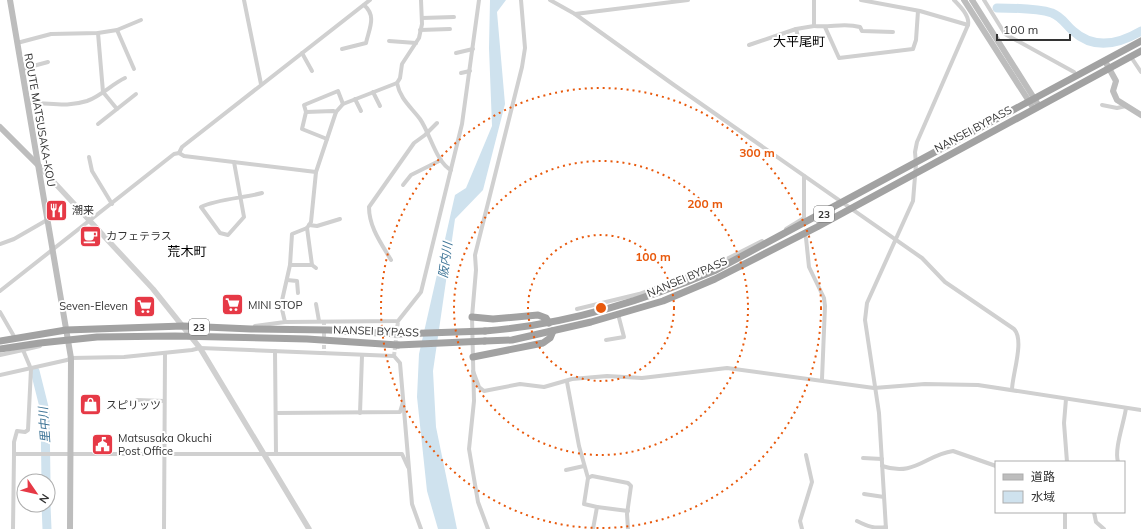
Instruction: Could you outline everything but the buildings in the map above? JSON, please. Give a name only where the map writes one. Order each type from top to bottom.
[{"type":"highway","name":"NANSEI BYPASS","points":[[0,349],[97,337],[307,339],[398,346],[512,340],[618,314],[663,301],[715,279],[817,227],[1107,64],[1141,41]]},
{"type":"highway","name":"NANSEI BYPASS","points":[[1107,64],[1141,50]]},
{"type":"highway","name":"NANSEI BYPASS","points":[[0,341],[66,330],[183,326],[329,330],[398,334],[485,331],[549,323],[666,292],[716,270],[916,164],[1034,104]]},
{"type":"highway","points":[[472,317],[493,319],[538,315],[546,318],[549,323]]},
{"type":"highway","points":[[473,356],[543,343],[550,338],[553,331]]},
{"type":"main road","name":"ROUTE MATSUSAKA-KOU","points":[[10,0],[71,358],[70,529]]},
{"type":"main road","points":[[964,0],[1034,104]]},
{"type":"main road","points":[[972,0],[1034,104]]},
{"type":"main road","points":[[1107,64],[1116,81],[1114,96],[1117,100],[1141,115]]},
{"type":"main road","points":[[0,127],[39,166]]},
{"type":"street","points":[[244,0],[261,84]]},
{"type":"street","points":[[0,291],[179,153],[182,147],[370,0]]},
{"type":"street","points":[[312,265],[308,227],[311,222],[316,172],[336,112],[342,104],[397,83],[400,78],[402,64],[416,43],[420,30],[422,18],[421,0]]},
{"type":"street","points":[[251,329],[251,327],[285,322],[319,320],[398,321],[401,315],[408,310],[420,292],[462,124],[479,0]]},
{"type":"street","points":[[488,529],[478,502],[469,449],[474,401],[472,317],[476,270],[475,255],[524,54],[521,0]]},
{"type":"street","points":[[550,0],[575,14],[922,258],[945,282],[1017,332],[1018,345],[1012,390]]},
{"type":"street","points":[[575,14],[688,0]]},
{"type":"street","points":[[814,0],[814,26]]},
{"type":"street","points":[[864,0],[918,10],[968,25]]},
{"type":"street","points":[[857,521],[869,527],[878,529],[886,528],[879,413],[874,388],[865,320],[867,303],[894,239],[913,201],[916,164],[914,152],[968,25],[969,20],[954,0]]},
{"type":"street","points":[[984,0],[1005,34],[1074,72]]},
{"type":"street","points":[[342,49],[366,43],[372,18],[368,8],[364,5]]},
{"type":"street","points":[[825,27],[840,58],[913,49],[916,40],[918,10]]},
{"type":"street","points":[[422,18],[454,17]]},
{"type":"street","points":[[17,43],[51,34],[98,33],[117,30],[141,20]]},
{"type":"street","points":[[749,45],[796,29],[814,26],[825,27],[848,24],[860,27],[862,31],[893,32]]},
{"type":"street","points":[[420,30],[450,29]]},
{"type":"street","points":[[796,29],[800,44]]},
{"type":"street","points":[[117,30],[134,69]]},
{"type":"street","points":[[98,33],[103,92],[118,109]]},
{"type":"street","points":[[389,41],[416,43]]},
{"type":"street","points":[[456,53],[473,49]]},
{"type":"street","points":[[302,52],[312,72]]},
{"type":"street","points":[[1133,60],[1141,72]]},
{"type":"street","points":[[22,70],[48,62]]},
{"type":"street","points":[[461,73],[470,71]]},
{"type":"street","points":[[28,103],[38,102],[55,106],[88,101],[125,78]]},
{"type":"street","points":[[397,83],[400,94],[428,132],[441,160],[446,167],[451,170]]},
{"type":"street","points":[[327,139],[302,129],[306,112],[304,105],[334,92],[338,92],[340,95],[342,104]]},
{"type":"street","points":[[373,92],[380,106]]},
{"type":"street","points":[[98,124],[136,94]]},
{"type":"street","points":[[355,100],[361,111]]},
{"type":"street","points":[[1102,105],[1117,108],[1126,106]]},
{"type":"street","points":[[306,112],[333,110],[336,112]]},
{"type":"street","points":[[391,260],[376,235],[369,215],[369,207],[414,143],[437,123]]},
{"type":"street","points":[[179,153],[184,156],[316,172]]},
{"type":"street","points":[[89,157],[92,171],[112,204]]},
{"type":"street","points":[[403,185],[411,175],[441,160]]},
{"type":"street","points":[[234,162],[242,198],[244,217],[228,235],[220,233],[201,207],[206,204],[242,198],[262,193]]},
{"type":"street","points":[[39,166],[153,289],[200,348],[309,529]]},
{"type":"street","points":[[577,310],[639,294],[711,267],[804,218],[804,176]]},
{"type":"street","points":[[285,322],[281,305],[288,280],[292,234],[308,227],[317,226],[340,219]]},
{"type":"street","points":[[0,244],[14,239],[47,220]]},
{"type":"street","points":[[806,238],[809,267],[824,298],[825,306],[822,379]]},
{"type":"street","points":[[290,265],[312,265],[316,268]]},
{"type":"street","points":[[288,280],[297,281],[298,293]]},
{"type":"street","points":[[316,304],[319,320]]},
{"type":"street","points":[[0,312],[15,338]]},
{"type":"street","points":[[606,340],[624,337],[618,314]]},
{"type":"street","points":[[0,355],[40,346],[40,343]]},
{"type":"street","points":[[0,375],[31,369],[71,358],[124,357],[200,348],[362,356],[394,356],[400,363],[412,504],[421,529]]},
{"type":"street","points":[[13,529],[14,442],[17,431],[25,432],[28,430],[31,369],[23,350]]},
{"type":"street","points":[[275,351],[276,454]]},
{"type":"street","points":[[164,529],[165,353]]},
{"type":"street","points":[[360,413],[362,356]]},
{"type":"street","points":[[474,371],[479,387],[484,391],[520,384],[544,387],[607,376],[642,378],[727,368],[806,379],[822,379],[874,388],[926,384],[978,385],[1141,410]]},
{"type":"street","points":[[567,382],[584,466],[588,478],[584,504],[628,511]]},
{"type":"street","points":[[1066,399],[1064,423],[1067,461]]},
{"type":"street","points":[[137,400],[164,401]]},
{"type":"street","points":[[276,413],[400,412],[404,400]]},
{"type":"street","points":[[1118,461],[1116,449],[1120,440],[1126,408]]},
{"type":"street","points":[[882,466],[912,469],[946,452],[953,451],[995,466]]},
{"type":"street","points":[[14,454],[402,454],[409,470]]},
{"type":"street","points":[[802,529],[800,521],[812,482],[806,455]]},
{"type":"street","points":[[863,458],[882,459]]},
{"type":"street","points":[[566,470],[584,466]]},
{"type":"street","points":[[588,478],[592,476],[628,483],[631,486],[628,511],[628,529]]},
{"type":"street","points":[[864,494],[884,497]]},
{"type":"street","points":[[593,529],[597,507]]},
{"type":"street","points":[[1065,513],[1065,529]]},
{"type":"street","points":[[1094,513],[1096,522],[1104,529]]},
{"type":"water","name":"阪内川","points":[[490,0],[506,0],[497,12],[505,104],[483,190],[455,219],[433,371],[436,427],[457,529],[438,529],[427,491],[417,397],[419,354],[455,195],[466,188],[492,126],[489,48]]},
{"type":"waterway","points":[[997,8],[1052,13],[1081,37],[1098,43],[1115,42],[1133,36],[1141,31]]},
{"type":"waterway","name":"里中川","points":[[35,371],[45,411],[46,473]]},
{"type":"waterway","name":"里中川","points":[[46,513],[47,529]]},
{"type":"tunnel","points":[[324,321],[324,353]]},
{"type":"tunnel","points":[[394,356],[398,321]]},
{"type":"place","name":"潮来","points":[[56,210]]},
{"type":"place","name":"カフェテラス","points":[[90,236]]},
{"type":"place","name":"MINI STOP","points":[[233,305]]},
{"type":"place","name":"Seven-Eleven","points":[[144,306]]},
{"type":"place","name":"スピリッツ","points":[[91,405]]},
{"type":"place","name":"Matsusaka Okuchi Post Office","points":[[103,444]]},
{"type":"district","name":"大平尾町","points":[[799,41]]},
{"type":"district","name":"荒木町","points":[[187,251]]}]
